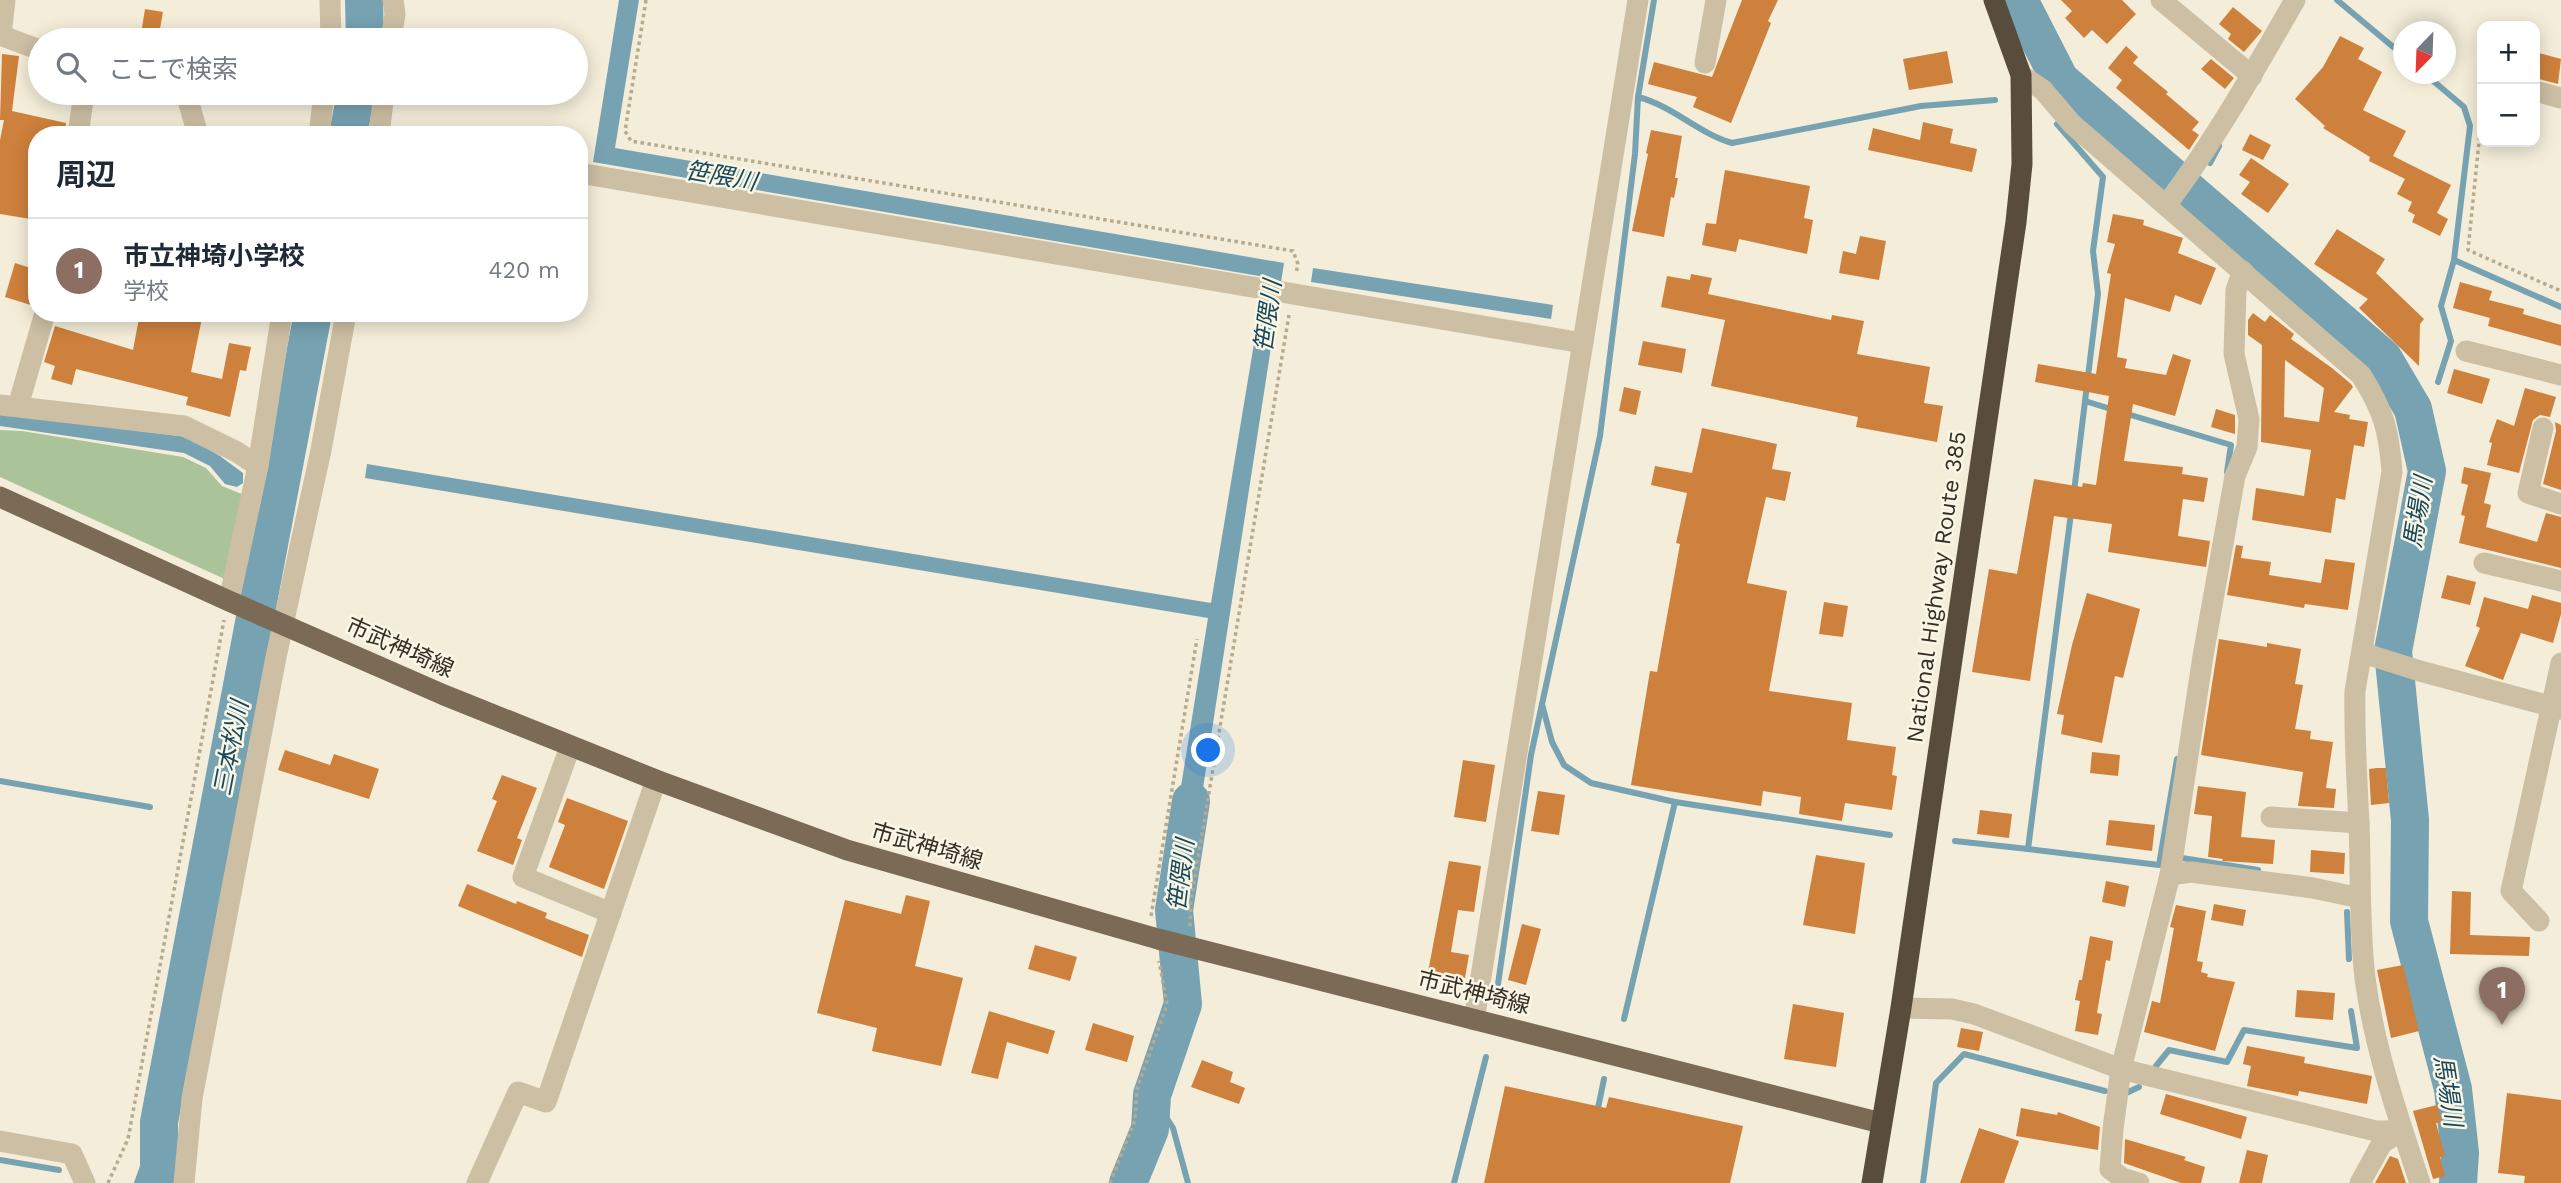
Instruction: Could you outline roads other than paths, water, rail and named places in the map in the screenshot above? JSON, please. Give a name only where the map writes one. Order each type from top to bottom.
[{"type":"highway","name":"National Highway Route 385","points":[[1872,1183],[1901,1008],[2022,164],[2021,75],[1994,0]]},
{"type":"main road","name":"市武神埼線","points":[[0,497],[229,601],[570,747],[847,850],[1158,939],[1881,1122]]},
{"type":"street","points":[[5,0],[0,35],[28,46]]},
{"type":"street","points":[[330,0],[331,28]]},
{"type":"street","points":[[393,0],[395,13],[393,28]]},
{"type":"street","points":[[1474,1020],[1638,0]]},
{"type":"street","points":[[2161,0],[2252,76]]},
{"type":"street","points":[[2167,204],[2192,171],[2252,76],[2295,0]]},
{"type":"street","points":[[1705,63],[1712,1]]},
{"type":"street","points":[[2021,75],[2043,90],[2072,124],[2361,375],[2378,402],[2390,436],[2392,472],[2355,691],[2360,898],[2365,978],[2376,1035],[2402,1131],[2420,1183]]},
{"type":"street","points":[[2540,92],[2561,98]]},
{"type":"street","points":[[79,126],[82,105]]},
{"type":"street","points":[[189,105],[195,126]]},
{"type":"street","points":[[320,126],[323,105]]},
{"type":"street","points":[[380,126],[383,105]]},
{"type":"street","points":[[588,175],[1583,343]]},
{"type":"street","points":[[2139,1183],[2122,1178],[2110,1168],[2113,1129],[2121,1069],[2170,875],[2203,656],[2235,476],[2247,447],[2249,419],[2234,354],[2236,290],[2243,271]]},
{"type":"street","points":[[41,322],[9,405],[184,426],[237,452],[258,466]]},
{"type":"street","points":[[229,601],[258,466],[277,322]]},
{"type":"street","points":[[184,1183],[192,1098],[273,671],[344,322]]},
{"type":"street","points":[[2466,351],[2561,375]]},
{"type":"street","points":[[2543,428],[2528,493],[2561,504]]},
{"type":"street","points":[[2484,563],[2561,581]]},
{"type":"street","points":[[2363,653],[2556,707]]},
{"type":"street","points":[[2539,921],[2511,891],[2556,707],[2561,663]]},
{"type":"street","points":[[570,747],[523,877],[611,913]]},
{"type":"street","points":[[477,1183],[518,1092],[546,1102],[656,780]]},
{"type":"street","points":[[2271,817],[2359,824]]},
{"type":"street","points":[[2170,875],[2191,872],[2313,888],[2360,898]]},
{"type":"street","points":[[1901,1008],[1952,1009],[1974,1014],[2121,1069],[2376,1131],[2402,1131]]},
{"type":"street","points":[[2360,1183],[2382,1143],[2402,1131]]},
{"type":"street","points":[[0,1141],[72,1154],[85,1183]]},
{"type":"water","points":[[619,0],[639,0],[615,148],[1284,263],[1193,853],[1171,849],[1208,618],[365,478],[367,464],[1211,603],[1265,277],[593,162]]},
{"type":"water","points":[[1313,268],[1553,305],[1551,319],[1311,282]]},
{"type":"water","points":[[0,414],[187,437],[243,473],[243,483],[237,487],[225,484],[210,466],[184,453],[0,426]]},
{"type":"waterway","name":"三本松川","points":[[364,0],[365,28]]},
{"type":"waterway","points":[[1497,991],[1531,755],[1600,436],[1635,154],[1638,97],[1654,0]]},
{"type":"waterway","name":"馬場川","points":[[2019,0],[2060,80],[2383,358],[2413,409],[2427,471],[2393,651],[2410,820],[2409,921],[2453,1089],[2460,1153],[2458,1183]]},
{"type":"waterway","points":[[2337,0],[2393,47]]},
{"type":"waterway","points":[[2437,84],[2464,107],[2470,126],[2454,260],[2441,306],[2451,341],[2438,382]]},
{"type":"waterway","points":[[1638,97],[1651,101],[1708,133],[1732,143],[1921,106],[1995,100]]},
{"type":"waterway","name":"三本松川","points":[[350,126],[354,105]]},
{"type":"waterway","points":[[2057,124],[2103,177],[2093,251],[2098,294],[2074,492]]},
{"type":"waterway","points":[[2210,163],[2219,146]]},
{"type":"waterway","points":[[2454,260],[2561,307]]},
{"type":"waterway","name":"三本松川","points":[[159,1183],[159,1122],[311,322]]},
{"type":"waterway","points":[[2085,401],[2114,410]]},
{"type":"waterway","points":[[2124,413],[2231,445],[2227,472]]},
{"type":"waterway","points":[[2071,513],[2028,849],[2159,865],[2177,759]]},
{"type":"waterway","points":[[1542,704],[1552,742],[1564,765],[1591,783],[1675,802],[1890,835]]},
{"type":"waterway","points":[[0,781],[150,807]]},
{"type":"waterway","name":"笹隈川","points":[[1128,1183],[1150,1129],[1152,1095],[1183,1004],[1174,910],[1191,801]]},
{"type":"waterway","points":[[1624,1019],[1675,802]]},
{"type":"waterway","points":[[1955,841],[2028,849]]},
{"type":"waterway","points":[[2182,858],[2258,870]]},
{"type":"waterway","points":[[2347,912],[2349,959]]},
{"type":"waterway","points":[[2156,1066],[2169,1050],[2227,1062],[2244,1030],[2357,1048],[2351,1011]]},
{"type":"waterway","points":[[1923,1183],[1936,1083],[1964,1054],[2105,1091]]},
{"type":"waterway","points":[[1454,1183],[1486,1057]]},
{"type":"waterway","points":[[1597,1113],[1604,1079]]},
{"type":"waterway","points":[[2124,1094],[2139,1087]]},
{"type":"waterway","points":[[1152,1095],[1173,1128],[1188,1183]]},
{"type":"waterway","points":[[137,1183],[159,1122]]},
{"type":"waterway","points":[[0,1160],[59,1170]]},
{"type":"place","name":"市立神埼小学校","points":[[2502,1025]]}]
